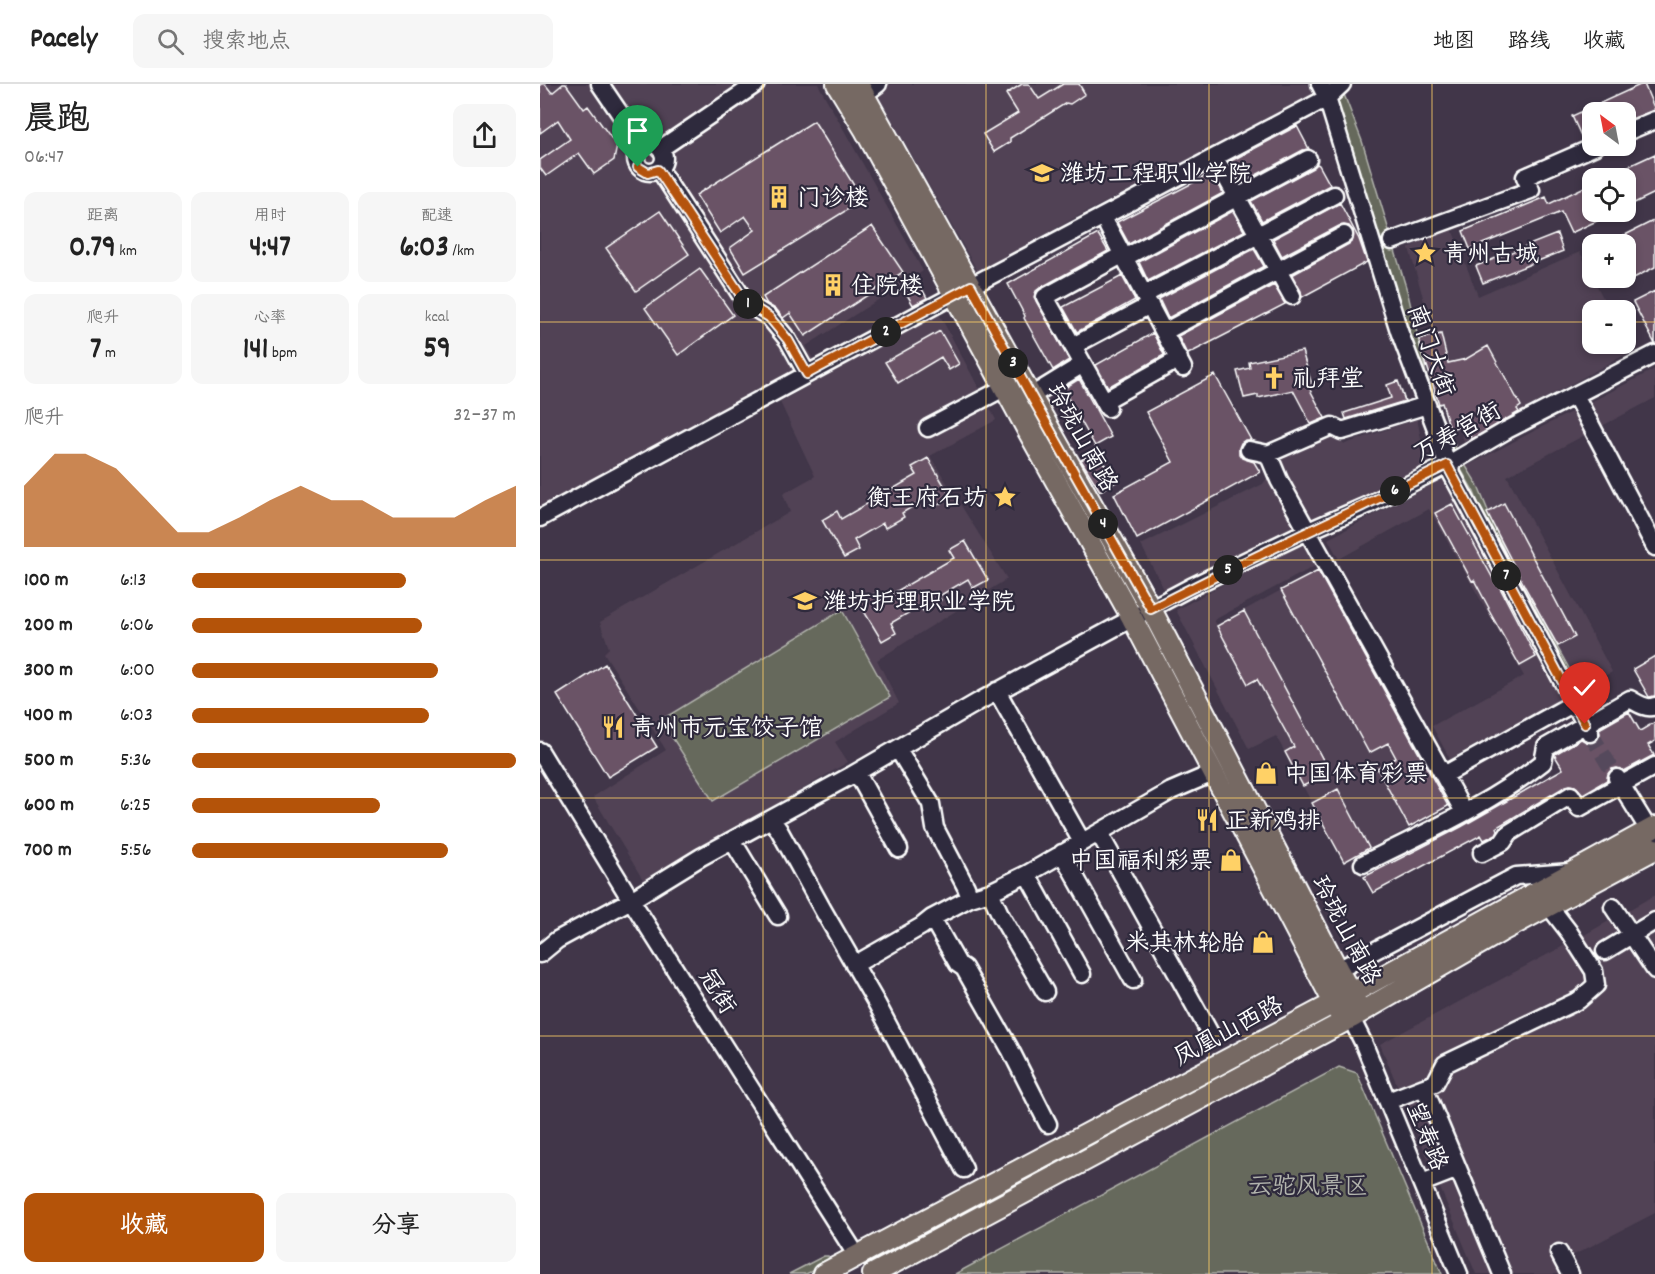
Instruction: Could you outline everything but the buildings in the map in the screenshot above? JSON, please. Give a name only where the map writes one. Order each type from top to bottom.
[{"type":"main road","name":"玲珑山南路","points":[[837,84],[1031,396],[1151,609],[1338,970],[1342,999]]},
{"type":"main road","name":"玲珑山南路","points":[[867,87],[963,290],[1004,388],[1132,618],[1213,773],[1342,999],[1358,1006],[1351,1018]]},
{"type":"main road","name":"凤凰山西路","points":[[823,1274],[1342,999],[1575,872],[1653,836]]},
{"type":"main road","name":"凤凰山西路","points":[[873,1274],[1351,1018],[1549,906],[1653,836]]},
{"type":"street","points":[[600,84],[642,146]]},
{"type":"street","points":[[660,149],[756,84]]},
{"type":"street","points":[[540,518],[963,290],[1324,91],[1342,84]]},
{"type":"street","name":"南门大街","points":[[1324,91],[1399,331],[1447,465],[1588,729]]},
{"type":"street","points":[[1636,128],[1655,120]]},
{"type":"street","points":[[650,144],[663,152],[664,160],[658,170],[648,173],[638,167],[635,157],[642,146],[650,144]]},
{"type":"street","points":[[1392,241],[1531,190],[1525,177],[1582,152]]},
{"type":"street","points":[[1108,227],[1123,256],[1181,363],[1106,404],[1044,297],[1123,256],[1237,197],[1308,159]]},
{"type":"street","points":[[1221,168],[1292,296]]},
{"type":"street","points":[[658,170],[746,303],[769,317],[788,340],[807,374]]},
{"type":"street","points":[[1073,346],[1258,235],[1334,195]]},
{"type":"street","points":[[1164,332],[1344,235]]},
{"type":"street","name":"万寿宫街","points":[[540,954],[557,940],[631,900],[701,857],[1132,618],[1191,587],[1368,505],[1447,465],[1507,430],[1654,358]]},
{"type":"street","points":[[1031,396],[1083,364]]},
{"type":"street","points":[[928,428],[1004,388]]},
{"type":"street","points":[[1575,396],[1655,547]]},
{"type":"street","points":[[1249,450],[1268,454],[1332,426],[1342,431],[1426,405]]},
{"type":"street","points":[[1268,454],[1279,480],[1464,812]]},
{"type":"street","points":[[997,692],[1089,838],[1103,840],[1212,1037]]},
{"type":"street","points":[[1363,864],[1519,781],[1543,762],[1546,747],[1588,729],[1630,699],[1645,707],[1655,706]]},
{"type":"street","points":[[1444,775],[1574,703]]},
{"type":"street","points":[[897,749],[931,804],[934,828],[970,898]]},
{"type":"street","name":"冠街","points":[[540,751],[631,900],[857,1256]]},
{"type":"street","points":[[1482,853],[1503,842],[1509,833],[1571,795],[1579,808],[1619,781],[1655,766]]},
{"type":"street","points":[[856,773],[899,849]]},
{"type":"street","points":[[854,965],[932,918],[970,898],[990,892],[1027,874],[1171,791],[1213,773]]},
{"type":"street","points":[[1619,781],[1653,836]]},
{"type":"street","points":[[771,819],[914,1073],[964,1169]]},
{"type":"street","points":[[732,840],[778,916]]},
{"type":"street","points":[[1062,853],[1133,980]]},
{"type":"street","points":[[1338,970],[1516,876],[1575,872]]},
{"type":"street","points":[[1027,874],[1082,974]]},
{"type":"street","points":[[990,892],[1000,916],[1045,992]]},
{"type":"street","points":[[1388,1101],[1435,1083],[1445,1064],[1580,1000],[1596,985],[1594,971],[1549,906]]},
{"type":"street","points":[[1614,907],[1655,970]]},
{"type":"street","points":[[932,918],[958,964],[964,968],[1010,1049],[1048,1124]]},
{"type":"street","points":[[1605,951],[1655,921]]},
{"type":"street","name":"望寿路","points":[[1351,1018],[1388,1101],[1459,1274]]},
{"type":"street","points":[[1424,1087],[1502,1274]]},
{"type":"street","points":[[1422,1183],[1458,1169]]},
{"type":"street","points":[[1558,1253],[1570,1274]]},
{"type":"shaded area","points":[[540,84],[818,84],[923,271],[806,346],[816,365],[540,511]]},
{"type":"shaded area","name":"潍坊工程职业学院","points":[[887,84],[1308,84],[1313,94],[1078,216],[978,272],[879,97],[889,87]]},
{"type":"shaded area","points":[[1450,224],[1478,296],[1580,252],[1582,288],[1598,288],[1604,300],[1582,300],[1582,354],[1626,354],[1464,442],[1409,248]]},
{"type":"shaded area","name":"潍坊护理职业学院","points":[[938,312],[996,420],[930,456],[1007,579],[877,660],[899,703],[835,742],[848,762],[645,883],[593,797],[666,750],[604,653],[609,648],[600,622],[790,512],[783,494],[815,476],[780,402]]},
{"type":"shaded area","points":[[1655,369],[1655,398],[1507,476],[1612,672],[1450,759],[1432,726],[1524,676],[1429,509],[1339,559],[1328,539]]},
{"type":"shaded area","points":[[1417,419],[1427,467],[1165,591],[1141,545],[1263,484],[1278,462],[1328,433],[1345,444]]},
{"type":"shaded area","points":[[1302,542],[1315,566],[1214,620],[1217,625],[1335,561],[1467,797],[1344,862],[1276,736],[1249,749],[1176,610]]},
{"type":"shaded area","points":[[1655,895],[1655,1213],[1568,1258],[1576,1274],[1476,1274],[1380,1044]]},
{"type":"green space","points":[[1329,84],[1340,84],[1362,141],[1408,294],[1426,373],[1442,417],[1455,444],[1454,447],[1477,484],[1507,557],[1575,679],[1572,679],[1489,532],[1474,492],[1445,442],[1401,322],[1357,166]]},
{"type":"green space","points":[[842,610],[890,697],[713,801],[661,720]]},
{"type":"green space","name":"云驼风景区","points":[[1339,1067],[1357,1073],[1442,1274],[955,1274]]},
{"type":"green space","points":[[828,1256],[829,1263],[806,1274],[789,1274]]},
{"type":"tunnel","points":[[1590,733],[1617,778]]},
{"type":"place","name":"潍坊工程职业学院","points":[[1042,173]]},
{"type":"place","name":"门诊楼","points":[[779,197]]},
{"type":"place","name":"青州古城","points":[[1425,253]]},
{"type":"place","name":"住院楼","points":[[833,285]]},
{"type":"place","name":"礼拜堂","points":[[1274,378]]},
{"type":"place","name":"衡王府石坊","points":[[1005,497]]},
{"type":"place","name":"潍坊护理职业学院","points":[[805,601]]},
{"type":"place","name":"青州市元宝饺子馆","points":[[613,727]]},
{"type":"place","name":"中国体育彩票","points":[[1266,773]]},
{"type":"place","name":"正新鸡排","points":[[1207,820]]},
{"type":"place","name":"中国福利彩票","points":[[1231,860]]},
{"type":"place","name":"米其林轮胎","points":[[1263,942]]},
{"type":"route","points":[[638,167],[648,173],[658,170],[746,303],[769,317],[788,340],[807,374],[971,286],[1151,609],[1191,587],[1368,505],[1447,465],[1585,724]]}]
